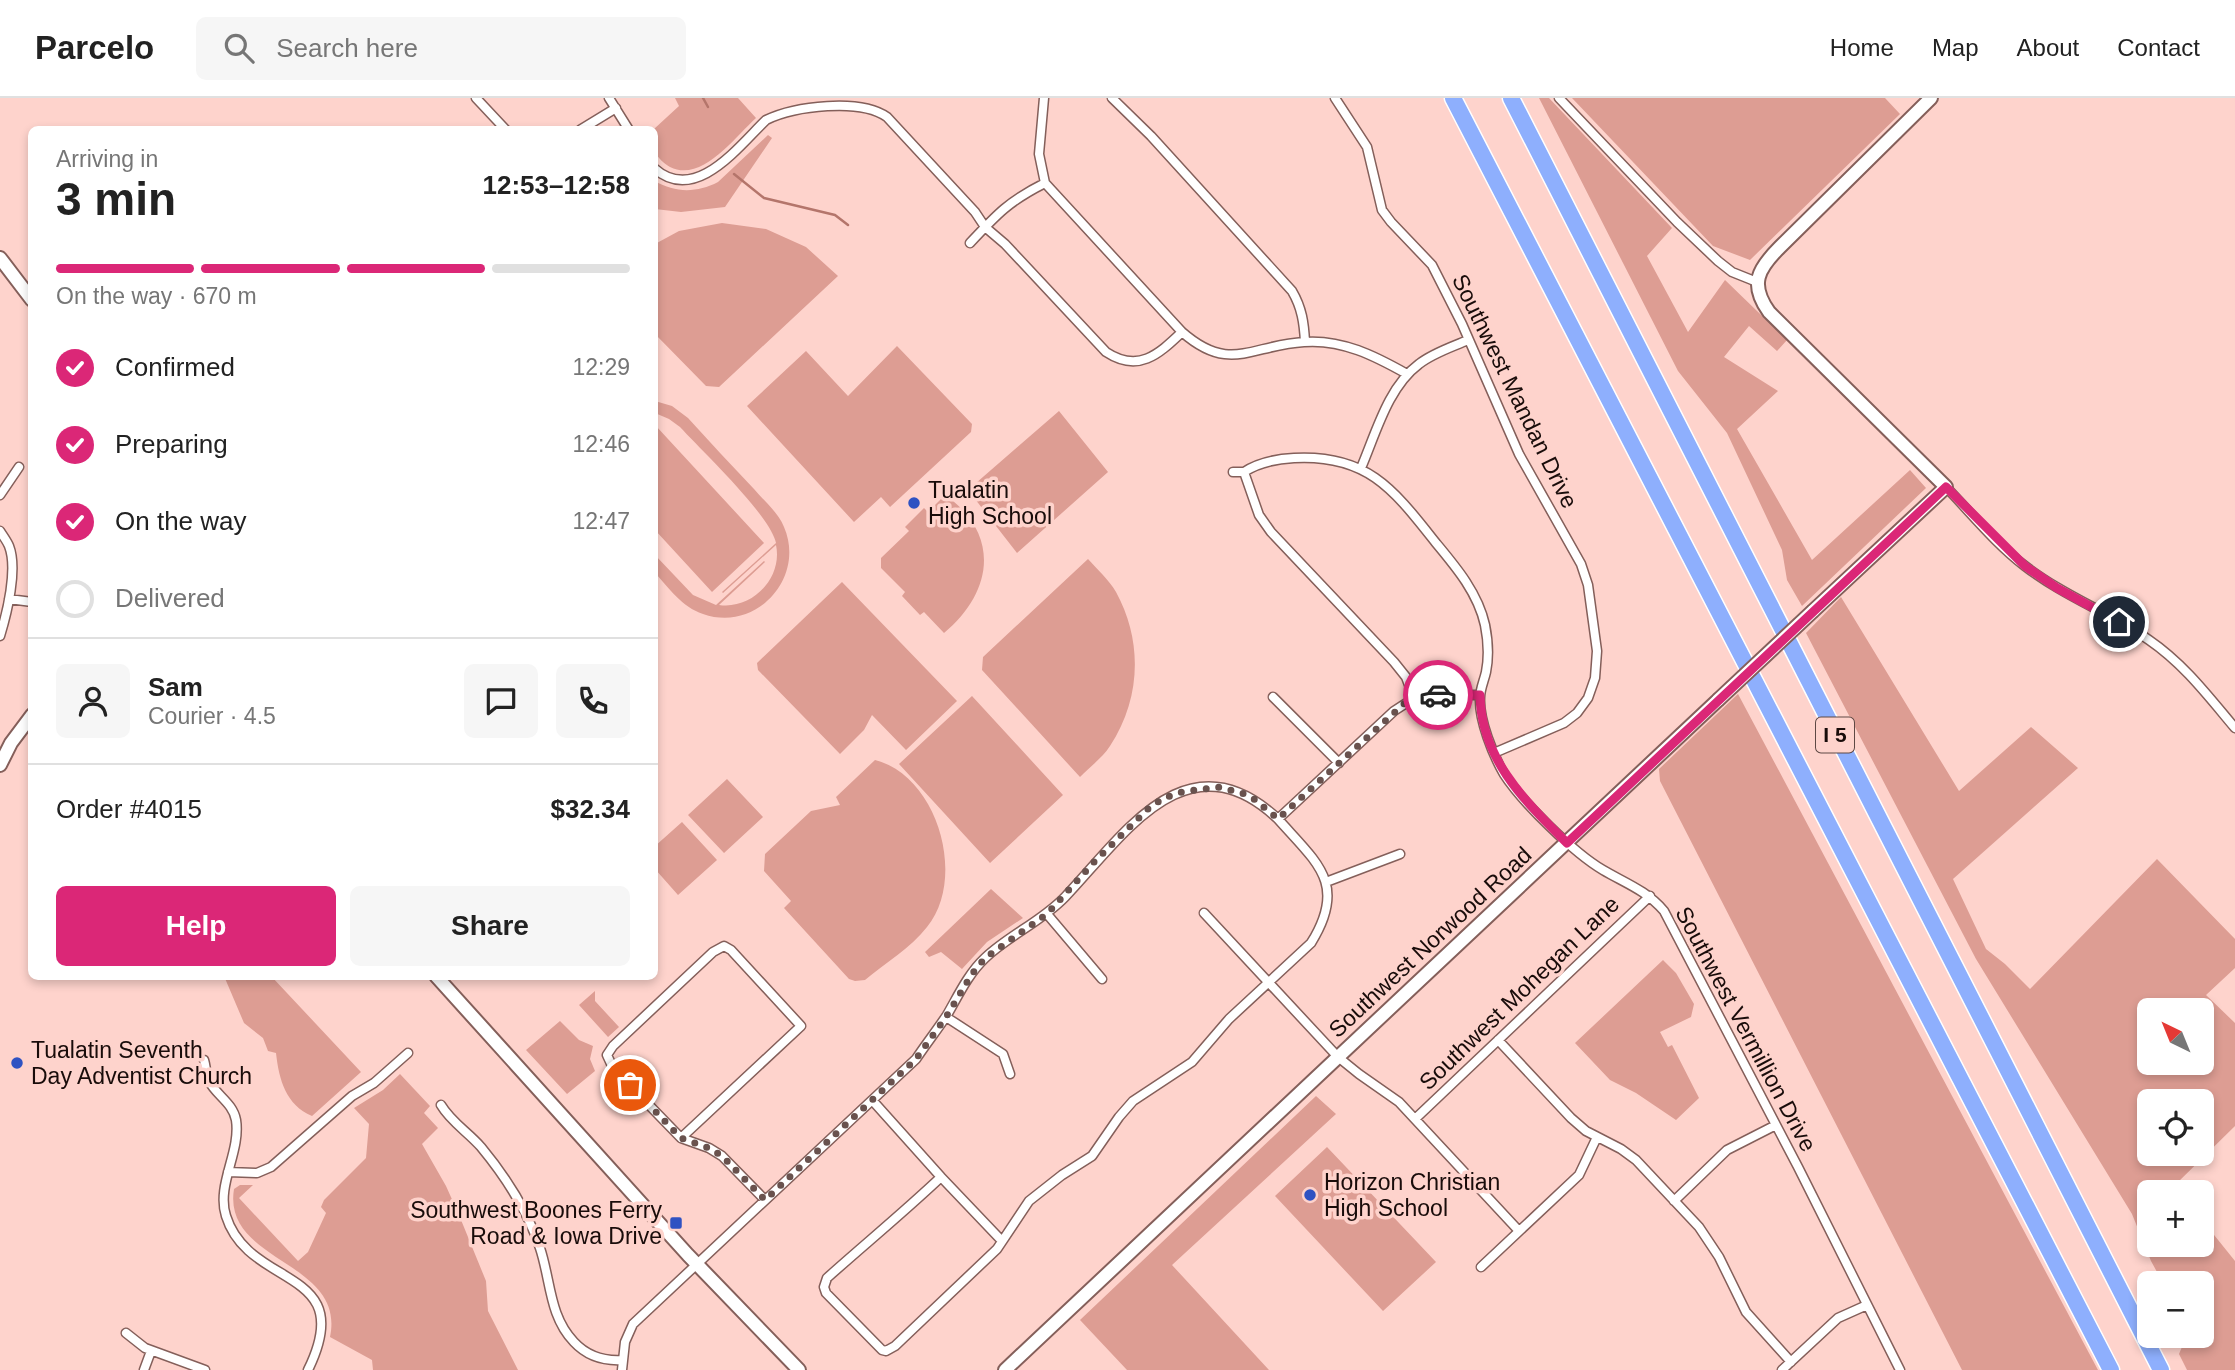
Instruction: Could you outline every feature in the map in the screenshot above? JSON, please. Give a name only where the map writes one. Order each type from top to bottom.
[{"type":"highway","name":"I 5","points":[[1453,98],[2111,1370]]},
{"type":"highway","name":"I 5","points":[[1511,98],[2161,1370]]},
{"type":"street","points":[[476,98],[502,126]]},
{"type":"street","points":[[609,98],[627,126]]},
{"type":"street","points":[[1044,98],[1039,154],[1045,183],[1198,346],[1212,353],[1227,355],[1243,355],[1305,342],[1346,346],[1384,360],[1407,374]]},
{"type":"street","points":[[1112,98],[1151,136],[1292,291],[1299,303],[1304,322],[1305,342]]},
{"type":"street","name":"Southwest Mandan Drive","points":[[1335,98],[1367,147],[1382,210],[1432,264],[1519,454],[1581,564],[1588,585],[1597,651],[1595,678],[1588,698],[1577,713],[1563,723],[1494,753]]},
{"type":"street","points":[[1559,98],[1677,222],[1718,261],[1732,272],[1757,282]]},
{"type":"street","points":[[1931,98],[1766,261],[1757,282],[1762,302],[1778,322],[2025,566],[2057,588],[2148,639],[2188,672],[2235,728]]},
{"type":"street","points":[[658,170],[671,178],[691,180],[715,169],[766,120],[775,116],[817,107],[864,107],[887,117],[975,212],[985,227],[1005,244],[1099,346],[1112,356],[1127,361],[1150,359],[1182,332]]},
{"type":"street","points":[[587,126],[616,108]]},
{"type":"street","points":[[970,243],[1002,209],[1021,195],[1045,183]]},
{"type":"street","points":[[0,258],[28,295]]},
{"type":"street","points":[[1361,468],[1396,389],[1407,374],[1422,362],[1468,340]]},
{"type":"street","name":"Southwest Vermillion Drive","points":[[1244,472],[1256,464],[1310,457],[1334,460],[1361,468],[1398,495],[1457,569],[1477,601],[1485,624],[1487,670],[1480,695],[1487,735],[1505,776],[1567,843],[1602,869],[1650,896],[1670,921],[1900,1370]]},
{"type":"street","points":[[0,495],[19,467]]},
{"type":"street","points":[[1233,472],[1244,472],[1259,515],[1271,532],[1394,662],[1406,677],[1414,698]]},
{"type":"street","name":"Southwest Norwood Road","points":[[1005,1370],[1946,487]]},
{"type":"street","points":[[0,531],[10,548],[11,573],[9,599],[0,636]]},
{"type":"street","points":[[9,599],[28,601]]},
{"type":"street","points":[[1278,819],[1394,711],[1414,698],[1480,695]]},
{"type":"street","points":[[1273,697],[1339,763]]},
{"type":"street","points":[[0,765],[11,743],[28,720]]},
{"type":"street","points":[[622,1370],[625,1342],[633,1324],[916,1059],[985,958],[1047,914],[1095,861],[1149,808],[1164,798],[1201,788],[1228,788],[1254,799],[1278,819],[1319,866],[1326,881],[1326,912],[1321,928],[1311,943],[1229,1019],[1192,1062],[1133,1101],[1092,1156],[1029,1201],[997,1248],[895,1346],[886,1351],[881,1350],[826,1293],[824,1287],[827,1278],[941,1177]]},
{"type":"street","points":[[1326,881],[1400,854]]},
{"type":"street","name":"Southwest Mohegan Lane","points":[[1415,1119],[1650,896]]},
{"type":"street","points":[[1204,913],[1338,1056],[1387,1092],[1415,1119],[1519,1231]]},
{"type":"street","points":[[1047,914],[1102,979]]},
{"type":"street","points":[[681,1138],[800,1026],[731,950],[723,946],[713,952],[607,1055],[613,1068],[681,1138],[722,1156],[765,1200]]},
{"type":"street","points":[[440,980],[698,1264],[799,1370]]},
{"type":"street","points":[[946,1017],[1003,1054],[1010,1074]]},
{"type":"street","points":[[1498,1040],[1571,1118],[1636,1160],[1674,1201],[1710,1241],[1746,1311],[1791,1362]]},
{"type":"street","points":[[228,1172],[257,1173],[271,1167],[352,1096],[374,1083],[408,1053]]},
{"type":"street","points":[[204,1060],[209,1081],[234,1113],[236,1122],[223,1201],[235,1236],[251,1253],[308,1291],[322,1312],[321,1329],[308,1370]]},
{"type":"street","points":[[872,1100],[1002,1241]]},
{"type":"street","points":[[441,1105],[449,1118],[480,1146],[512,1191],[540,1249],[555,1313],[564,1330],[588,1354],[608,1360],[622,1360]]},
{"type":"street","points":[[1674,1201],[1727,1150],[1776,1125]]},
{"type":"street","points":[[1480,1267],[1579,1175],[1597,1137]]},
{"type":"street","points":[[1782,1370],[1838,1318],[1867,1305]]},
{"type":"street","points":[[126,1333],[151,1351],[205,1370]]},
{"type":"street","points":[[144,1370],[151,1351]]},
{"type":"shaded area","points":[[675,98],[738,98],[756,118],[706,164],[682,170],[670,167],[658,157],[657,126],[679,106]]},
{"type":"shaded area","points":[[1539,98],[1549,98],[1672,228],[1647,256],[1688,332],[1725,280],[1787,340],[1777,351],[1749,326],[1724,357],[1778,391],[1737,429],[1812,560],[1910,470],[1926,488],[1802,606],[1787,580],[1782,550],[1727,433],[1678,371]]},
{"type":"shaded area","points":[[1572,98],[1885,98],[1900,114],[1750,260],[1713,246]]},
{"type":"shaded area","points":[[768,135],[772,138],[725,207],[681,212],[658,209],[658,182],[670,188],[694,190],[718,182]]},
{"type":"shaded area","points":[[722,223],[766,229],[806,247],[838,276],[719,387],[706,386],[658,337],[658,242],[679,231]]},
{"type":"shaded area","points":[[897,346],[972,424],[971,432],[890,507],[881,497],[854,522],[747,406],[806,351],[848,396]]},
{"type":"shaded area","points":[[658,402],[672,406],[688,418],[771,507],[784,527],[789,546],[788,565],[782,582],[772,597],[741,616],[723,618],[695,611],[682,602],[658,576],[658,558],[693,595],[716,605],[764,561],[719,605],[731,605],[753,597],[762,589],[770,580],[777,557],[776,545],[722,592],[776,543],[762,516],[749,500],[680,427],[658,414]]},
{"type":"shaded area","points":[[1059,411],[1108,472],[1017,553],[968,490]]},
{"type":"shaded area","points":[[658,428],[764,543],[712,592],[658,533]]},
{"type":"shaded area","points":[[945,495],[963,511],[976,528],[984,564],[972,600],[944,633],[924,612],[920,615],[902,596],[905,592],[881,568],[881,558],[909,531],[905,527],[924,508],[928,512]]},
{"type":"shaded area","points":[[1088,559],[1116,592],[1125,611],[1131,630],[1135,670],[1133,690],[1120,728],[1107,750],[1080,777],[982,670],[983,657]]},
{"type":"shaded area","points":[[842,582],[957,701],[906,750],[872,715],[864,730],[840,754],[758,670],[757,663]]},
{"type":"shaded area","points":[[1841,597],[1959,791],[2031,727],[2078,768],[1953,879],[1986,949],[2030,989],[2157,859],[2235,939],[2235,968],[2206,995],[2209,998],[2137,998],[2137,1075],[2214,1075],[2214,1003],[2235,1023],[2235,1126],[2214,1147],[2214,1089],[2137,1089],[2137,1166],[2194,1166],[2180,1180],[2137,1180],[2137,1226],[1976,959],[1806,633]]},
{"type":"shaded area","points":[[1738,694],[2098,1370],[1962,1370],[1660,781],[1659,769]]},
{"type":"shaded area","points":[[972,696],[1063,795],[990,863],[899,764]]},
{"type":"shaded area","points":[[875,760],[897,770],[915,786],[930,807],[940,831],[945,857],[945,882],[939,906],[921,935],[865,980],[855,981],[849,979],[784,908],[791,901],[764,871],[765,854],[811,811],[840,805],[836,797]]},
{"type":"shaded area","points":[[727,779],[763,817],[724,853],[688,815]]},
{"type":"shaded area","points":[[682,822],[717,860],[678,895],[658,872],[658,843]]},
{"type":"shaded area","points":[[991,889],[1023,918],[987,942],[962,969],[941,952],[929,957],[925,952]]},
{"type":"shaded area","points":[[1663,960],[1676,973],[1694,1004],[1691,1017],[1660,1032],[1668,1047],[1672,1045],[1699,1098],[1676,1120],[1636,1093],[1610,1080],[1575,1043]]},
{"type":"shaded area","points":[[226,980],[275,980],[361,1072],[312,1116],[296,1105],[285,1090],[276,1053],[268,1051],[263,1038],[244,1023]]},
{"type":"shaded area","points":[[595,991],[595,1001],[619,1027],[608,1037],[579,1005]]},
{"type":"shaded area","points":[[560,1021],[579,1040],[593,1046],[590,1059],[595,1071],[567,1094],[526,1050]]},
{"type":"shaded area","points":[[400,1074],[430,1106],[424,1113],[438,1128],[422,1144],[459,1215],[486,1281],[488,1311],[518,1370],[373,1370],[372,1360],[330,1337],[330,1312],[320,1292],[246,1233],[235,1213],[234,1189],[240,1185],[253,1185],[239,1198],[298,1261],[308,1252],[326,1213],[321,1207],[324,1200],[366,1158],[369,1124],[354,1108],[383,1090]]},
{"type":"shaded area","points":[[1316,1096],[1336,1114],[1172,1265],[1269,1370],[1127,1370],[1080,1320]]},
{"type":"shaded area","points":[[1327,1147],[1436,1262],[1383,1311],[1275,1196]]},
{"type":"shaded area","points":[[2214,1235],[2235,1261],[2235,1370],[2187,1370],[2179,1354],[2182,1348],[2214,1348],[2214,1271],[2156,1271],[2149,1257],[2214,1257]]},
{"type":"waterway","points":[[703,98],[708,107]]},
{"type":"waterway","points":[[734,174],[764,198],[835,215],[848,225]]},
{"type":"way so far","points":[[630,1085],[681,1138],[722,1156],[765,1200],[916,1059],[985,958],[1047,914],[1095,861],[1149,808],[1164,798],[1182,792],[1218,787],[1228,788],[1254,799],[1278,819],[1394,711],[1414,698],[1438,695]]},
{"type":"place","name":"Tualatin High School","points":[[914,503]]},
{"type":"place","name":"Tualatin Seventh Day Adventist Church","points":[[17,1063]]},
{"type":"place","name":"Horizon Christian High School","points":[[1310,1195]]},
{"type":"place","name":"Southwest Boones Ferry Road & Iowa Drive","points":[[676,1223]]},
{"type":"route","points":[[1438,695],[1480,695],[1487,735],[1505,776],[1567,843],[1946,487],[2025,566],[2057,588],[2119,622]]}]
